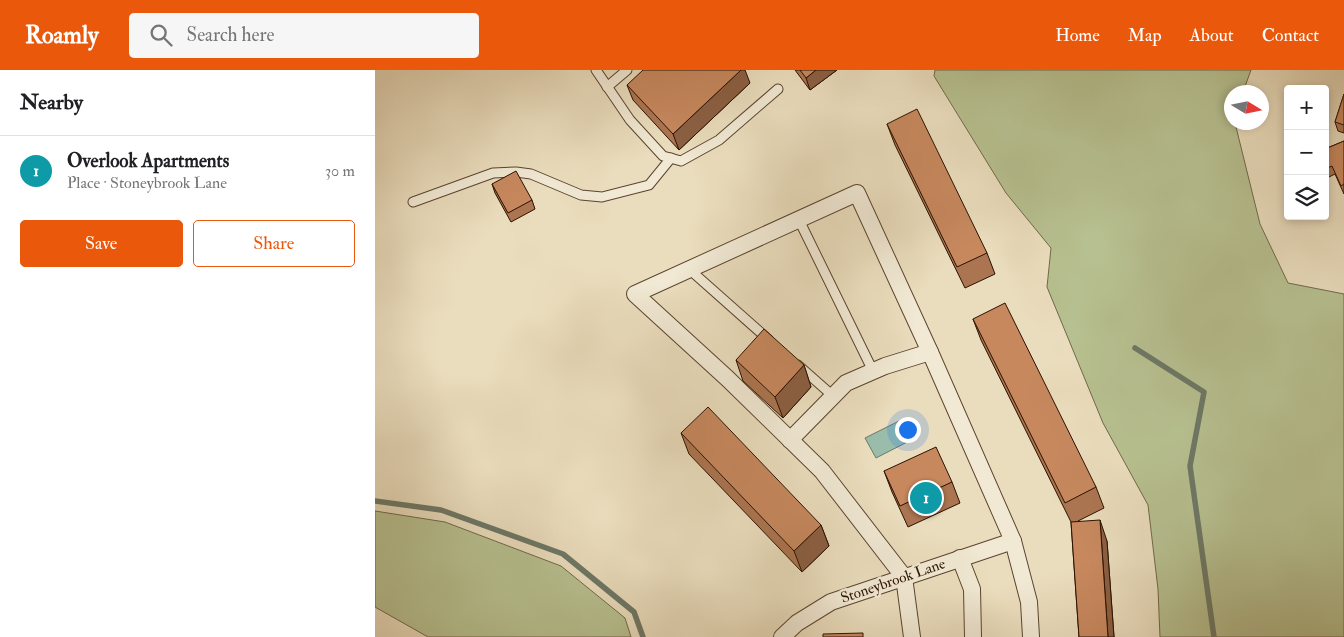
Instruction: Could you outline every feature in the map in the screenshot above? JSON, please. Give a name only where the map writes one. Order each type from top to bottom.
[{"type":"street","points":[[912,637],[904,577],[822,471],[728,378],[635,294],[857,193],[1013,540],[1029,602],[1031,637]]},
{"type":"street","points":[[790,440],[846,383],[873,371],[930,352]]},
{"type":"street","name":"Stoneybrook Lane","points":[[782,637],[803,619],[831,602],[1013,540]]},
{"type":"street","points":[[960,558],[971,589],[973,637]]},
{"type":"lane","points":[[596,70],[630,120],[663,156],[681,161],[719,140],[778,89]]},
{"type":"lane","points":[[607,87],[627,70]]},
{"type":"lane","points":[[413,202],[493,173],[516,172],[531,174],[581,195],[602,197],[649,185],[671,158]]},
{"type":"lane","points":[[799,220],[873,371]]},
{"type":"lane","points":[[689,269],[775,345]]},
{"type":"lane","points":[[789,358],[833,396]]},
{"type":"shaded area","points":[[935,70],[1251,70],[1246,85],[1224,85],[1224,130],[1237,130],[1260,224],[1288,283],[1344,294],[1344,637],[1160,637],[1158,589],[1148,505],[1103,423],[1047,287],[1051,248],[1006,193],[934,76]]},
{"type":"shaded area","points":[[905,418],[915,438],[876,458],[865,438]]},
{"type":"shaded area","points":[[375,511],[445,522],[561,566],[625,618],[631,637],[428,637],[375,607]]},
{"type":"building","points":[[643,70],[741,70],[673,134],[627,85]]},
{"type":"building","points":[[800,70],[816,70],[806,78]]},
{"type":"building","points":[[1344,94],[1344,125],[1335,122]]},
{"type":"building","points":[[917,109],[987,253],[957,267],[887,124]]},
{"type":"building","points":[[1344,141],[1344,184],[1341,186],[1332,166],[1329,167],[1329,147]]},
{"type":"building","points":[[516,171],[532,200],[508,213],[492,184]]},
{"type":"building","points":[[1005,303],[1096,487],[1065,503],[973,319]]},
{"type":"building","points":[[764,329],[804,365],[775,397],[736,360]]},
{"type":"building","points":[[708,407],[821,525],[794,551],[681,433]]},
{"type":"building","points":[[936,447],[952,482],[900,506],[884,471]]},
{"type":"building","points":[[1100,520],[1108,637],[1079,637],[1071,522]]},
{"type":"building","points":[[863,633],[863,637],[823,637],[823,634]]},
{"type":"waterway","points":[[1135,348],[1204,392],[1190,466],[1214,637]]},
{"type":"waterway","points":[[375,501],[441,510],[563,554],[634,612],[643,637]]},
{"type":"place","name":"Overlook Apartments","points":[[926,498]]}]
